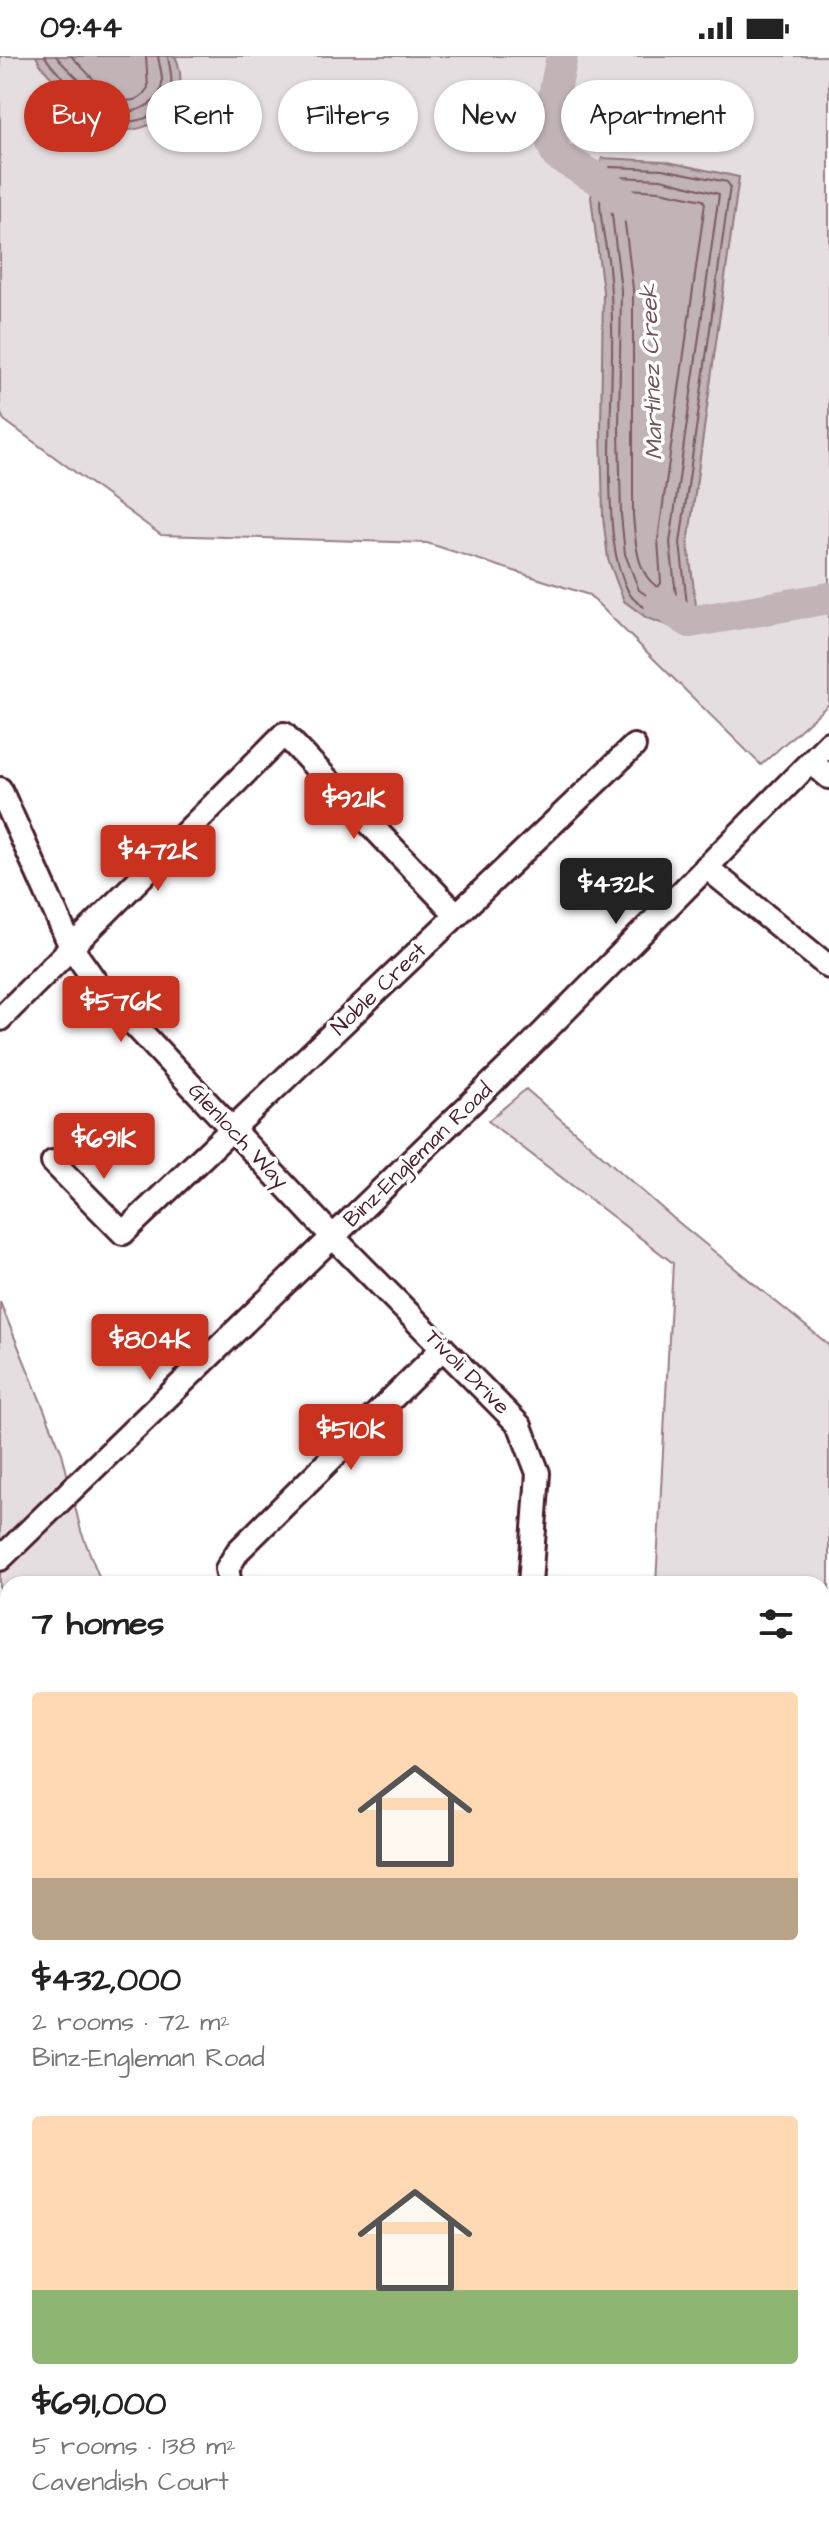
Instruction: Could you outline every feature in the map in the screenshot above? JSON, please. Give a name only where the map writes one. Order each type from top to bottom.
[{"type":"street","points":[[0,1019],[284,734],[457,915]]},
{"type":"street","name":"Binz-Engleman Road","points":[[0,1559],[528,1048],[829,743]]},
{"type":"street","name":"Noble Crest","points":[[53,1162],[123,1233],[634,746]]},
{"type":"street","points":[[811,762],[829,777]]},
{"type":"street","name":"Glenloch Way","points":[[0,789],[6,818],[71,947],[100,988],[333,1237]]},
{"type":"street","points":[[706,867],[829,967]]},
{"type":"street","name":"Tivoli Drive","points":[[333,1237],[520,1426],[538,1473],[531,1576]]},
{"type":"street","points":[[229,1576],[238,1551],[443,1348]]},
{"type":"shaded area","points":[[0,56],[829,56],[829,704],[761,765],[589,595],[427,543],[161,535],[4,420],[0,412]]},
{"type":"shaded area","points":[[526,1089],[672,1217],[829,1345],[829,1576],[656,1576],[673,1263],[488,1121]]},
{"type":"shaded area","points":[[0,1302],[62,1453],[81,1531],[99,1576],[0,1576]]},
{"type":"water","points":[[36,56],[175,56],[180,80],[146,80],[146,126],[130,129],[130,80],[54,80]]},
{"type":"water","points":[[602,158],[663,161],[739,177],[688,544],[698,621],[675,628],[647,618],[624,601],[608,559],[603,517],[601,430],[603,291],[591,197]]},
{"type":"waterway","name":"Martinez Creek","points":[[562,56],[547,130],[557,155],[609,186],[628,206]]},
{"type":"waterway","name":"Martinez Creek","points":[[660,603],[690,622],[829,598]]}]
